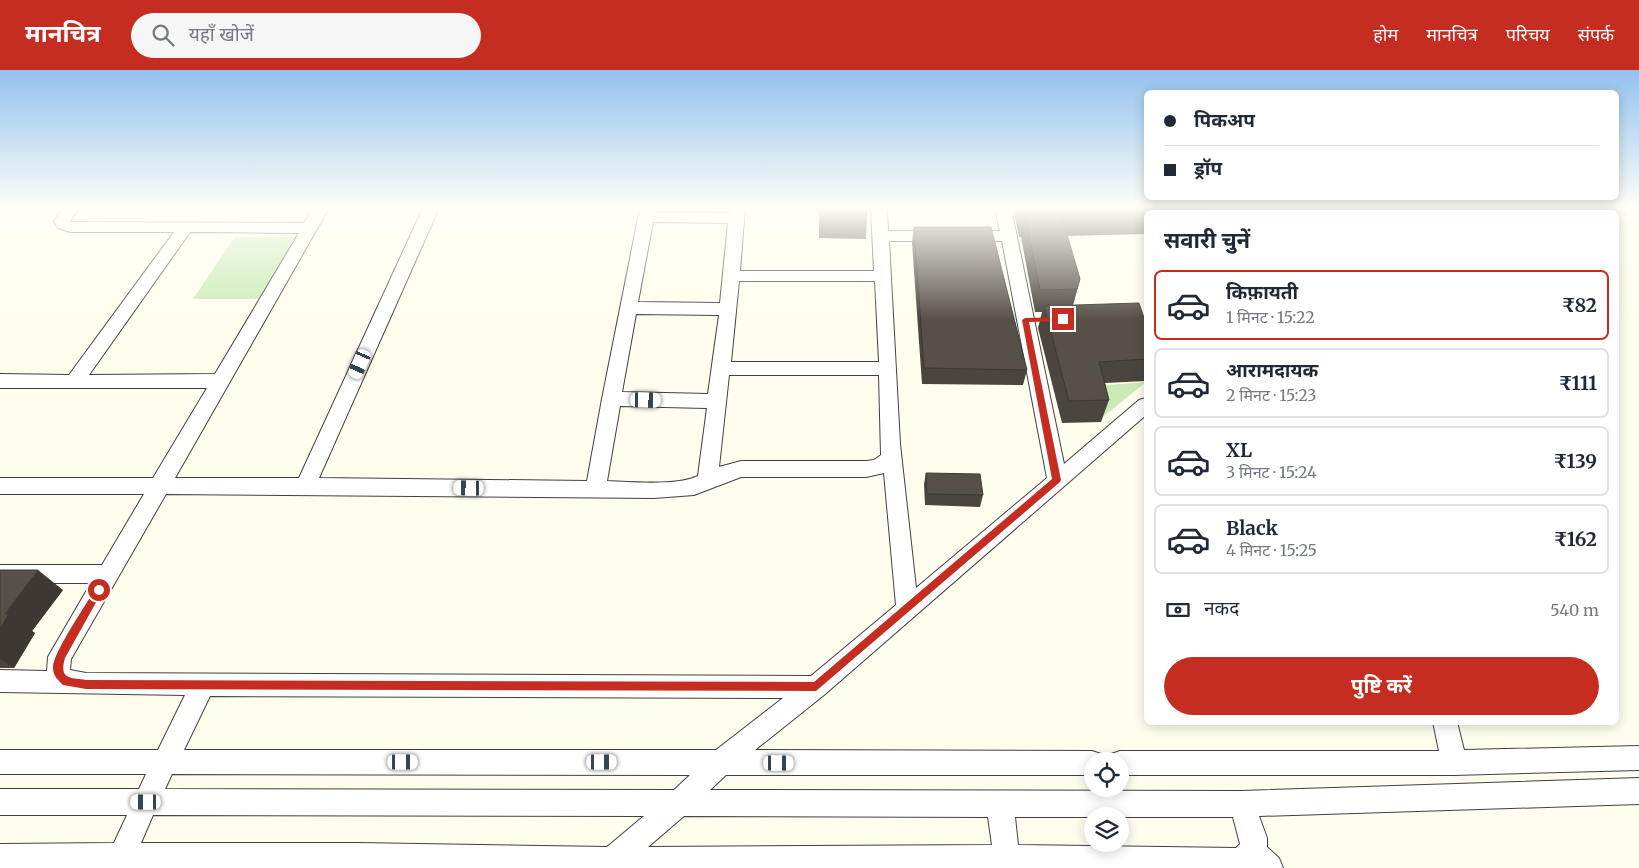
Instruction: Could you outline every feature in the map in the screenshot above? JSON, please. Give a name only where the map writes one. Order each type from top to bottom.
[{"type":"street","points":[[74,382],[173,245]]},
{"type":"street","points":[[66,682],[60,675],[57,667],[60,657],[300,245]]},
{"type":"street","points":[[305,486],[414,245]]},
{"type":"street","points":[[596,489],[611,399],[641,245]]},
{"type":"street","points":[[707,483],[734,245]]},
{"type":"street","points":[[0,486],[674,489],[694,487],[707,483],[725,473],[740,470],[866,469],[879,467],[890,458],[888,369],[881,245]]},
{"type":"street","points":[[1011,245],[1057,480]]},
{"type":"street","points":[[731,276],[883,276]]},
{"type":"street","points":[[628,308],[728,309]]},
{"type":"street","points":[[1025,320],[1044,320]]},
{"type":"street","points":[[720,368],[888,369]]},
{"type":"street","points":[[0,380],[74,382],[221,381]]},
{"type":"street","points":[[611,399],[716,401]]},
{"type":"street","points":[[608,865],[678,804],[720,763],[816,687],[1144,406]]},
{"type":"street","points":[[890,428],[907,608]]},
{"type":"street","points":[[0,574],[109,574]]},
{"type":"street","points":[[0,681],[86,684],[816,687]]},
{"type":"street","points":[[120,862],[146,802],[203,684]]},
{"type":"street","points":[[1446,725],[1454,763]]},
{"type":"street","points":[[1129,763],[1454,763],[1639,758]]},
{"type":"street","points":[[0,762],[1084,763]]},
{"type":"street","points":[[0,802],[1242,804],[1639,791]]},
{"type":"street","points":[[1000,804],[1008,863]]},
{"type":"street","points":[[1242,804],[1261,860]]},
{"type":"street","points":[[0,857],[120,862],[358,856],[608,865],[1238,862],[1247,858],[1261,860]]},
{"type":"green space","points":[[229,245],[298,245],[268,299],[193,299]]},
{"type":"green space","points":[[1144,382],[1103,417],[1096,386]]},
{"type":"building","points":[[915,245],[996,245],[1027,370],[924,368]]},
{"type":"building","points":[[1031,245],[1070,245],[1080,279],[1077,289],[1040,290]]},
{"type":"building","points":[[1139,303],[1144,318],[1144,359],[1099,362],[1109,400],[1069,401],[1044,306]]},
{"type":"building","points":[[926,473],[980,474],[983,495],[927,494]]},
{"type":"building","points":[[0,570],[38,570],[5,614],[9,614],[0,629]]},
{"type":"route","points":[[99,590],[60,657],[57,667],[60,675],[66,682],[86,684],[816,687],[1057,480],[1025,320],[1063,319]]}]
